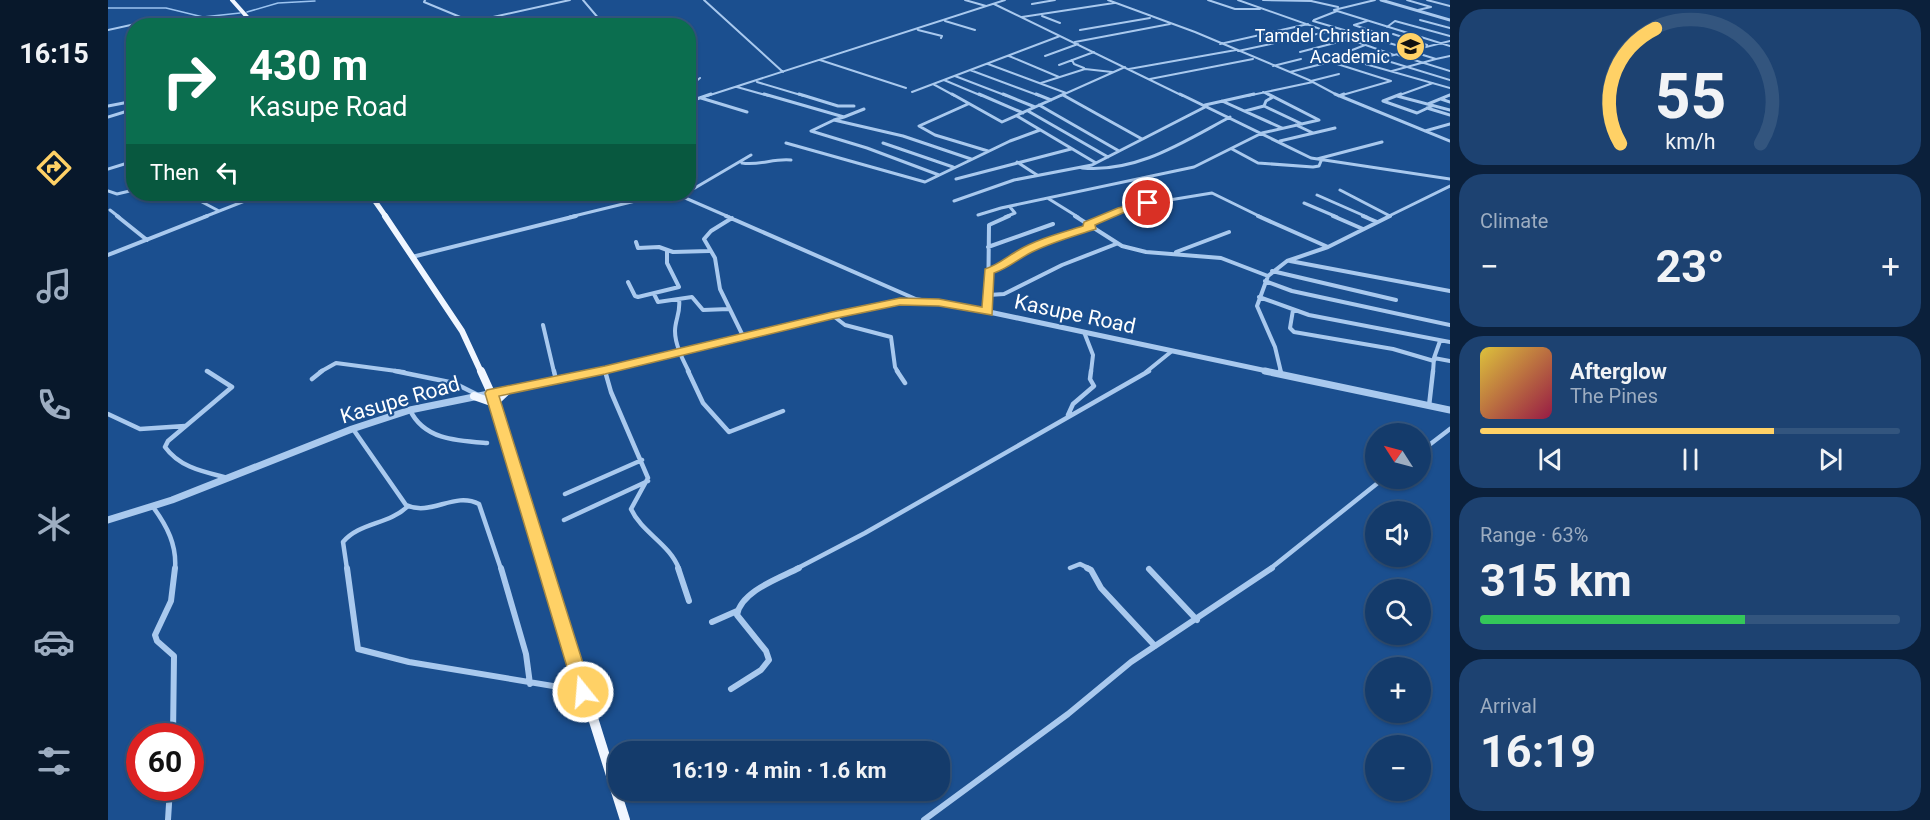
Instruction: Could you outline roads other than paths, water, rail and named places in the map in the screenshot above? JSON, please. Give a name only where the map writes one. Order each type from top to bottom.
[{"type":"main road","points":[[232,0],[248,18]]},
{"type":"main road","points":[[375,201],[462,331],[489,389],[625,820]]},
{"type":"main road","points":[[477,396],[492,388],[507,390]]},
{"type":"main road","points":[[494,403],[507,390]]},
{"type":"main road","points":[[477,396],[494,403]]},
{"type":"street","points":[[425,0],[424,2],[458,18]]},
{"type":"street","points":[[489,18],[570,0]]},
{"type":"street","points":[[583,0],[598,18]]},
{"type":"street","points":[[704,0],[783,72]]},
{"type":"street","points":[[965,0],[986,6]]},
{"type":"street","points":[[696,99],[1005,0]]},
{"type":"street","points":[[1032,4],[1055,0]]},
{"type":"street","points":[[1108,0],[1173,23],[1312,82],[1317,87],[1450,141]]},
{"type":"street","points":[[1208,0],[1238,10],[1263,9]]},
{"type":"street","points":[[1238,0],[1366,45],[1450,71]]},
{"type":"street","points":[[1244,2],[1250,0]]},
{"type":"street","points":[[1263,0],[1312,1]]},
{"type":"street","points":[[1306,0],[1341,8]]},
{"type":"street","points":[[1337,11],[1334,10],[1375,0]]},
{"type":"street","points":[[1381,0],[1450,20]]},
{"type":"street","points":[[1407,0],[1431,8],[1418,10]]},
{"type":"street","points":[[1427,0],[1450,4]]},
{"type":"street","points":[[1440,0],[1450,4]]},
{"type":"street","points":[[1022,17],[1115,3]]},
{"type":"street","points":[[994,4],[1314,159],[1450,180]]},
{"type":"street","points":[[1220,44],[1307,23],[1337,11],[1450,46]]},
{"type":"street","points":[[1040,15],[1060,23]]},
{"type":"street","points":[[1080,30],[1146,17],[1161,19]]},
{"type":"street","points":[[942,20],[975,30]]},
{"type":"street","points":[[1420,20],[1450,28]]},
{"type":"street","points":[[1314,21],[1378,39],[1436,59]]},
{"type":"street","points":[[1368,21],[1354,25],[1386,36]]},
{"type":"street","points":[[1387,27],[1395,21],[1408,23],[1450,38]]},
{"type":"street","points":[[1074,42],[1173,23]]},
{"type":"street","points":[[108,30],[126,26]]},
{"type":"street","points":[[915,29],[943,36],[941,38]]},
{"type":"street","points":[[1129,69],[1237,51],[1328,31]]},
{"type":"street","points":[[1378,39],[1402,32]]},
{"type":"street","points":[[1268,33],[1287,41]]},
{"type":"street","points":[[1393,34],[1430,46]]},
{"type":"street","points":[[912,92],[1060,36]]},
{"type":"street","points":[[1363,63],[1430,46],[1450,38]]},
{"type":"street","points":[[1300,52],[1350,39]]},
{"type":"street","points":[[1045,56],[1078,44]]},
{"type":"street","points":[[1366,45],[1337,56],[1450,88]]},
{"type":"street","points":[[1059,65],[1094,52]]},
{"type":"street","points":[[1009,56],[1059,77]]},
{"type":"street","points":[[1392,71],[1450,56]]},
{"type":"street","points":[[1150,79],[1255,58]]},
{"type":"street","points":[[1289,72],[1345,58]]},
{"type":"street","points":[[1380,58],[1450,80]]},
{"type":"street","points":[[1273,66],[1300,59]]},
{"type":"street","points":[[820,60],[906,88]]},
{"type":"street","points":[[1072,60],[1074,64],[1084,68]]},
{"type":"street","points":[[1331,62],[1391,81],[1339,96]]},
{"type":"street","points":[[988,64],[1041,82],[1142,139]]},
{"type":"street","points":[[1041,82],[1084,68],[1098,67],[1112,72]]},
{"type":"street","points":[[933,84],[1002,122],[1125,67]]},
{"type":"street","points":[[970,70],[1051,100]]},
{"type":"street","points":[[954,201],[997,185],[1096,163],[1206,105],[1339,74]]},
{"type":"street","points":[[955,76],[1037,106],[1119,151]]},
{"type":"street","points":[[696,81],[700,78]]},
{"type":"street","points":[[944,80],[1023,113]]},
{"type":"street","points":[[754,81],[835,105],[854,106]]},
{"type":"street","points":[[1433,83],[1383,101],[1415,113],[1450,95]]},
{"type":"street","points":[[736,87],[844,117]]},
{"type":"street","points":[[978,215],[1194,167],[1262,133],[1318,120],[1263,92]]},
{"type":"street","points":[[1396,96],[1450,110]]},
{"type":"street","points":[[1264,106],[1266,101],[1273,97]]},
{"type":"street","points":[[701,98],[747,112]]},
{"type":"street","points":[[1441,99],[1450,102]]},
{"type":"street","points":[[1222,101],[1282,128]]},
{"type":"street","points":[[108,106],[126,103]]},
{"type":"street","points":[[968,104],[919,126],[935,135],[988,151]]},
{"type":"street","points":[[1245,111],[1264,106],[1302,124]]},
{"type":"street","points":[[1429,106],[1450,115]]},
{"type":"street","points":[[864,109],[811,131],[875,151],[939,175]]},
{"type":"street","points":[[108,117],[126,111]]},
{"type":"street","points":[[1028,111],[1108,157]]},
{"type":"street","points":[[1017,116],[1096,163]]},
{"type":"street","points":[[1080,168],[1111,168],[1152,158],[1230,117]]},
{"type":"street","points":[[834,120],[900,136],[971,159]]},
{"type":"street","points":[[1425,131],[1450,124]]},
{"type":"street","points":[[1295,125],[1313,133]]},
{"type":"street","points":[[1063,131],[1078,127]]},
{"type":"street","points":[[1280,141],[1335,128]]},
{"type":"street","points":[[786,143],[923,182],[988,151],[1040,130]]},
{"type":"street","points":[[1314,159],[1382,142]]},
{"type":"street","points":[[883,143],[953,167]]},
{"type":"street","points":[[956,179],[1071,149]]},
{"type":"street","points":[[1231,149],[1259,163],[1313,167],[1318,166],[1321,161]]},
{"type":"street","points":[[696,188],[742,163],[751,155]]},
{"type":"street","points":[[742,163],[755,166],[778,158],[791,160]]},
{"type":"street","points":[[1017,162],[1037,175]]},
{"type":"street","points":[[108,169],[126,163]]},
{"type":"street","points":[[1281,374],[1275,347],[1258,309],[1268,276],[1288,261],[1328,247],[1450,186]]},
{"type":"street","points":[[1340,190],[1390,216]]},
{"type":"street","points":[[108,191],[117,194],[126,192]]},
{"type":"street","points":[[988,271],[1005,266],[1021,254],[1044,242],[1090,226],[1139,204],[1212,193],[1242,209],[1328,247]]},
{"type":"street","points":[[1317,195],[1377,222]]},
{"type":"street","points":[[1048,199],[1116,244],[1145,252],[1221,258],[1268,276]]},
{"type":"street","points":[[696,200],[732,218],[918,300]]},
{"type":"street","points":[[200,201],[219,211]]},
{"type":"street","points":[[108,255],[245,201]]},
{"type":"street","points":[[412,257],[636,201]]},
{"type":"street","points":[[1304,203],[1363,230]]},
{"type":"street","points":[[988,312],[990,224],[1015,213],[1010,207]]},
{"type":"street","points":[[110,210],[147,240]]},
{"type":"street","points":[[732,218],[711,231],[705,238],[709,251],[715,258],[720,289],[744,338]]},
{"type":"street","points":[[988,247],[1053,224]]},
{"type":"street","points":[[1174,253],[1229,232]]},
{"type":"street","points":[[636,242],[638,248],[659,247],[667,251],[709,251]]},
{"type":"street","points":[[989,295],[1004,294],[1062,264],[1116,244]]},
{"type":"street","points":[[628,282],[637,296],[654,294],[680,286],[667,263],[667,251]]},
{"type":"street","points":[[1288,261],[1450,291]]},
{"type":"street","points":[[1272,272],[1396,300]]},
{"type":"street","points":[[1265,281],[1292,291],[1450,325]]},
{"type":"street","points":[[654,294],[658,302],[693,297],[703,310],[729,309]]},
{"type":"street","points":[[1260,297],[1328,320],[1450,342]]},
{"type":"street","points":[[679,299],[681,310],[675,331],[680,353],[703,403],[729,432],[783,411]]},
{"type":"street","name":"Kasupe Road","points":[[507,390],[680,353],[832,315],[918,300],[988,312],[1450,410]]},
{"type":"street","points":[[1293,310],[1290,328],[1294,332],[1450,361]]},
{"type":"street","points":[[832,315],[837,321],[849,327],[891,337],[894,367],[905,383]]},
{"type":"street","points":[[543,325],[556,380]]},
{"type":"street","points":[[1068,415],[1073,404],[1094,386],[1090,377],[1093,355],[1084,332]]},
{"type":"street","points":[[1429,406],[1434,359],[1440,340]]},
{"type":"street","points":[[712,622],[737,611],[743,602],[762,587],[865,533],[1150,370],[1172,351]]},
{"type":"street","points":[[312,379],[329,365],[336,363],[437,380],[474,389],[477,396]]},
{"type":"street","points":[[605,370],[611,392],[642,460],[648,481]]},
{"type":"street","points":[[207,371],[232,387],[166,444],[169,453],[190,467],[230,479]]},
{"type":"street","name":"Kasupe Road","points":[[108,520],[153,507],[230,479],[353,429],[410,410],[477,396]]},
{"type":"street","points":[[410,410],[418,423],[446,440],[487,443]]},
{"type":"street","points":[[108,414],[132,428],[148,430],[176,425],[185,426]]},
{"type":"street","points":[[353,429],[408,507],[421,511],[466,500],[479,504],[513,604],[526,654],[530,684]]},
{"type":"street","points":[[1431,444],[1450,429]]},
{"type":"street","points":[[564,494],[642,460]]},
{"type":"street","points":[[564,520],[648,481]]},
{"type":"street","points":[[648,481],[633,502],[631,509],[635,518],[675,558],[689,601]]},
{"type":"street","points":[[924,820],[1068,714],[1108,678],[1284,560],[1371,489]]},
{"type":"street","points":[[153,507],[168,527],[176,556],[171,601],[155,635],[157,641],[174,656],[173,723]]},
{"type":"street","points":[[408,507],[400,515],[356,531],[343,543],[358,649],[409,662],[583,692]]},
{"type":"street","points":[[1070,568],[1080,564],[1092,570],[1101,588],[1155,646]]},
{"type":"street","points":[[1149,569],[1197,620]]},
{"type":"street","points":[[731,689],[761,670],[769,660],[766,651],[739,620],[737,611]]},
{"type":"street","points":[[168,820],[169,801]]},
{"type":"waterway","points":[[247,12],[278,3],[315,1]]},
{"type":"waterway","points":[[108,8],[166,8],[203,17],[240,13]]},
{"type":"place","name":"Tamdel Christian Academic","points":[[1411,46]]}]
